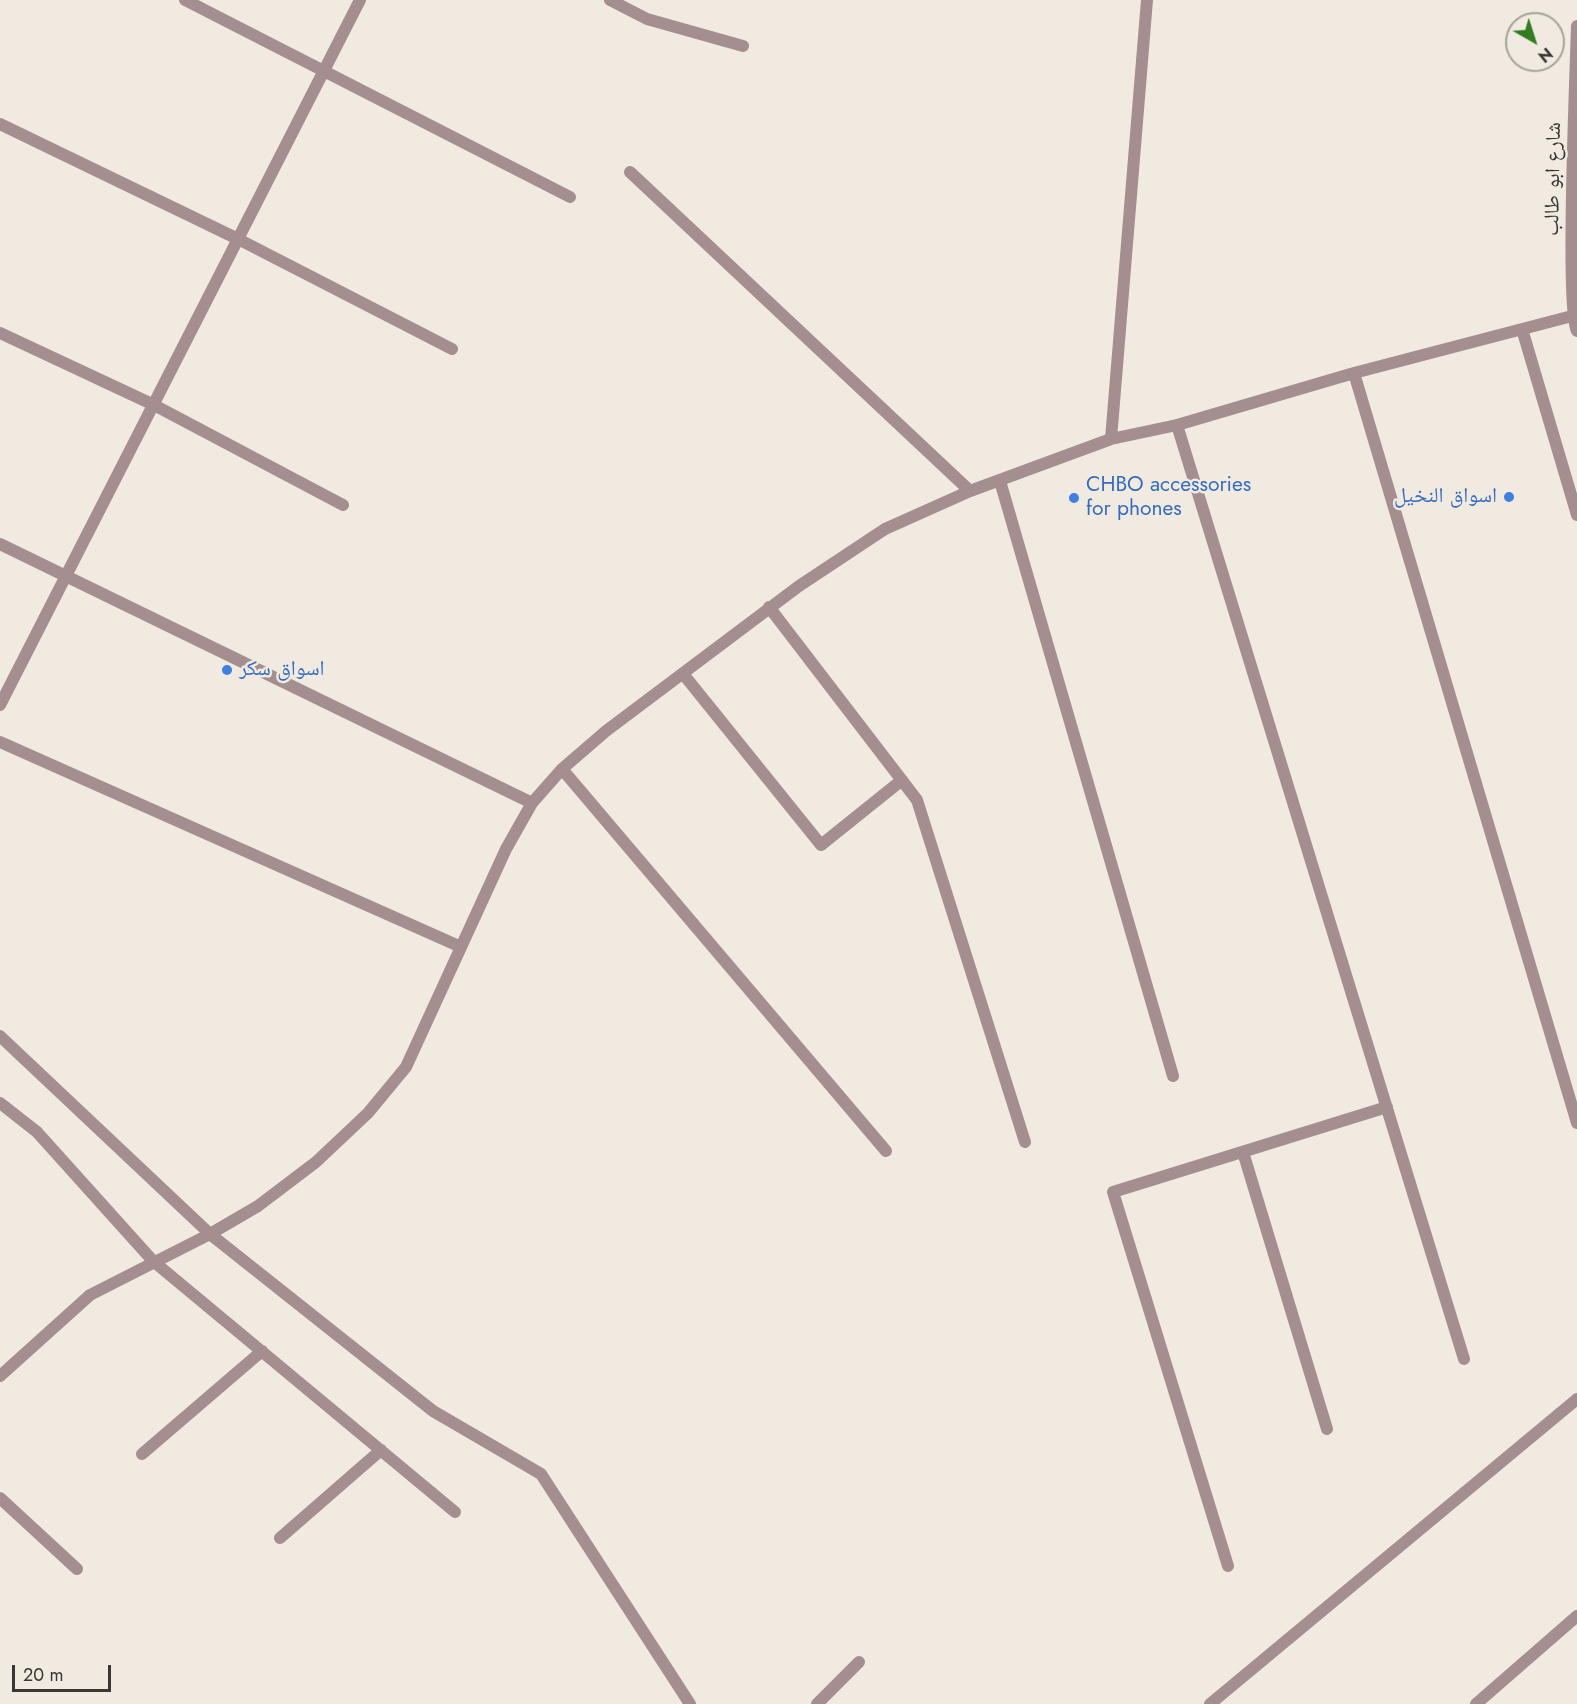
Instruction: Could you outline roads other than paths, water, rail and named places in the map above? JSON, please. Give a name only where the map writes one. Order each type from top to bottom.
[{"type":"street","points":[[185,0],[570,197]]},
{"type":"street","points":[[0,705],[360,0]]},
{"type":"street","points":[[610,0],[647,18],[743,46]]},
{"type":"street","points":[[1111,439],[1148,0]]},
{"type":"street","name":"شارع ابو طالب","points":[[1577,26],[1572,316],[1577,332]]},
{"type":"street","points":[[0,124],[238,239],[453,350]]},
{"type":"street","points":[[630,172],[970,491]]},
{"type":"street","points":[[0,1376],[90,1295],[210,1234],[258,1206],[316,1162],[368,1113],[406,1067],[506,849],[532,803],[562,769],[606,731],[684,675],[769,607],[885,529],[970,491],[1111,439],[1177,425],[1354,373],[1572,316]]},
{"type":"street","points":[[1522,329],[1577,515]]},
{"type":"street","points":[[0,333],[154,405],[343,505]]},
{"type":"street","points":[[1354,373],[1577,1123]]},
{"type":"street","points":[[1177,425],[1464,1359]]},
{"type":"street","points":[[1000,481],[1173,1076]]},
{"type":"street","points":[[0,544],[532,803]]},
{"type":"street","points":[[769,607],[917,800],[1025,1142]]},
{"type":"street","points":[[684,675],[820,845],[902,780]]},
{"type":"street","points":[[0,742],[461,948]]},
{"type":"street","points":[[562,769],[886,1151]]},
{"type":"street","points":[[0,1036],[210,1234],[433,1411],[541,1474],[690,1704]]},
{"type":"street","points":[[0,1103],[37,1132],[153,1261],[455,1512]]},
{"type":"street","points":[[1228,1566],[1113,1192],[1387,1107]]},
{"type":"street","points":[[1243,1152],[1327,1429]]},
{"type":"street","points":[[142,1454],[262,1351]]},
{"type":"street","points":[[1210,1704],[1577,1399]]},
{"type":"street","points":[[280,1539],[381,1450]]},
{"type":"street","points":[[0,1498],[77,1569]]},
{"type":"street","points":[[1476,1704],[1577,1616]]},
{"type":"street","points":[[817,1704],[859,1662]]},
{"type":"place","name":"اسواق النخيل","points":[[1509,497]]},
{"type":"place","name":"CHBO accessories for phones","points":[[1074,498]]},
{"type":"place","name":"اسواق سكر","points":[[227,670]]}]
